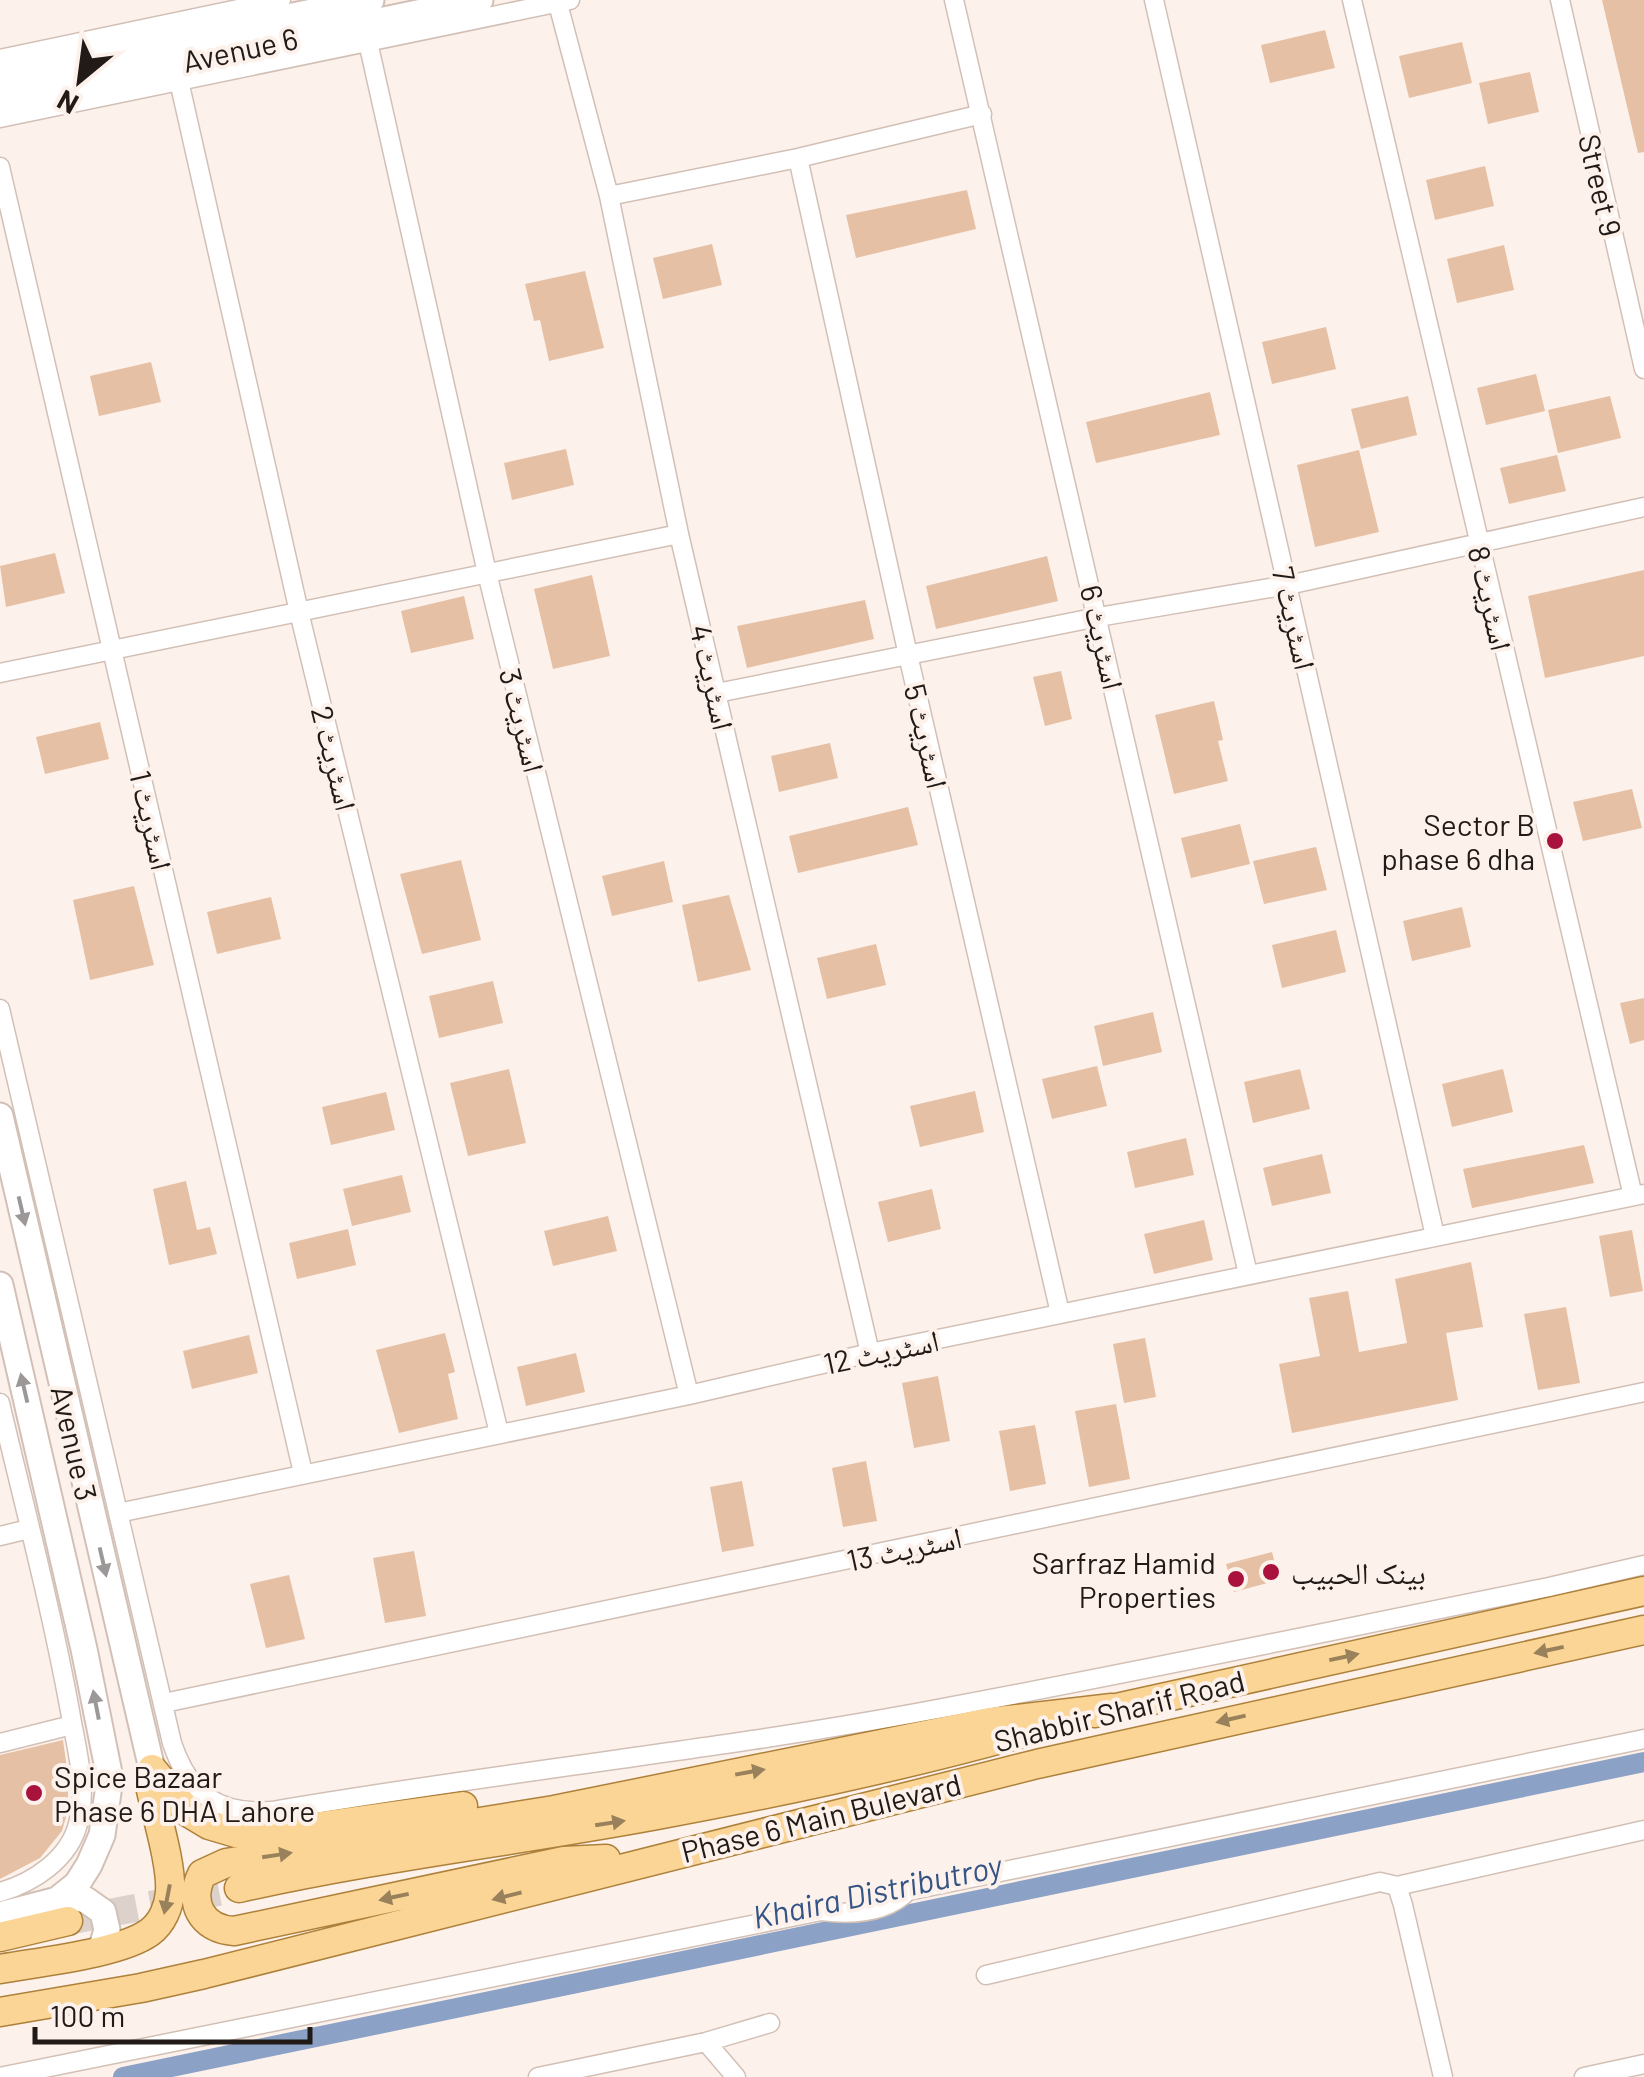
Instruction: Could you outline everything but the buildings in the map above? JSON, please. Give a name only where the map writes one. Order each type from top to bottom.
[{"type":"main road","name":"Avenue 6","points":[[0,76],[371,0]]},
{"type":"main road","name":"Avenue 6","points":[[0,100],[480,0]]},
{"type":"main road","name":"Avenue 3","points":[[0,1116],[133,1633],[152,1769]]},
{"type":"main road","name":"Avenue 3","points":[[0,1285],[72,1652],[110,1778],[106,1818],[97,1850],[67,1908]]},
{"type":"main road","name":"Shabbir Sharif Road","points":[[239,1888],[306,1873],[677,1811],[977,1746],[1112,1708],[1644,1591]]},
{"type":"main road","name":"Phase 6 Main Bulevard","points":[[0,2012],[204,1974],[1114,1746],[1644,1630]]},
{"type":"main road","points":[[663,1856],[564,1861],[234,1931],[215,1928],[200,1915],[195,1894],[202,1874],[226,1863],[554,1810],[990,1722],[1112,1708]]},
{"type":"main road","points":[[152,1769],[189,1813],[209,1826],[250,1835],[578,1791],[654,1788]]},
{"type":"main road","points":[[0,1969],[123,1945],[159,1924],[170,1884],[150,1786],[152,1769]]},
{"type":"main road","points":[[0,1937],[86,1900],[104,1912],[107,1930],[101,1950]]},
{"type":"main road","points":[[0,1916],[46,1905],[67,1908]]},
{"type":"street","points":[[0,59],[281,0]]},
{"type":"street","name":"اسٹریٹ 6","points":[[954,0],[1248,1274]]},
{"type":"street","name":"اسٹریٹ 7","points":[[1154,0],[1435,1236]]},
{"type":"street","name":"اسٹریٹ 8","points":[[1352,0],[1477,542],[1639,1195]]},
{"type":"street","name":"Street 9","points":[[1560,0],[1644,370]]},
{"type":"street","points":[[0,118],[562,1]]},
{"type":"street","name":"اسٹریٹ 4","points":[[562,1],[609,196],[679,534],[870,1353]]},
{"type":"street","name":"اسٹریٹ 3","points":[[368,42],[488,574],[689,1395]]},
{"type":"street","name":"اسٹریٹ 2","points":[[178,81],[300,612],[499,1433]]},
{"type":"street","points":[[609,196],[798,158],[982,114]]},
{"type":"street","name":"اسٹریٹ 5","points":[[798,158],[1060,1313]]},
{"type":"street","name":"اسٹریٹ 1","points":[[0,166],[303,1473]]},
{"type":"street","points":[[1624,290],[1644,286]]},
{"type":"street","points":[[717,693],[1098,617],[1288,585],[1644,507]]},
{"type":"street","points":[[0,672],[679,534]]},
{"type":"street","points":[[0,1008],[118,1513],[133,1633],[164,1703],[180,1766],[204,1796],[228,1808],[272,1811],[417,1786],[699,1749],[931,1710],[1644,1565]]},
{"type":"street","name":"اسٹریٹ 12","points":[[118,1513],[1639,1195]]},
{"type":"street","name":"اسٹریٹ 13","points":[[164,1703],[1644,1392]]},
{"type":"street","points":[[0,1403],[29,1530],[72,1652],[72,1725],[81,1769],[82,1800],[77,1828],[55,1863],[16,1888],[0,1892]]},
{"type":"street","points":[[0,1536],[29,1530]]},
{"type":"street","points":[[0,1743],[72,1725]]},
{"type":"street","points":[[0,2077],[821,1911],[866,1912],[898,1901],[908,1891],[1644,1740]]},
{"type":"street","points":[[986,1975],[1380,1882],[1396,1886],[1644,1830]]},
{"type":"street","points":[[1396,1886],[1443,2077]]},
{"type":"street","points":[[538,2077],[706,2042],[770,2024]]},
{"type":"street","points":[[706,2042],[736,2077]]},
{"type":"street","points":[[1584,2077],[1644,2064]]},
{"type":"waterway","name":"Khaira Distributroy","points":[[123,2077],[1644,1762]]},
{"type":"tunnel","points":[[68,1921],[239,1888]]},
{"type":"place","name":"Sector B phase 6 dha","points":[[1555,841]]},
{"type":"place","name":"بينک الحبيب","points":[[1271,1572]]},
{"type":"place","name":"Sarfraz Hamid Properties","points":[[1236,1579]]},
{"type":"place","name":"Spice Bazaar Phase 6 DHA Lahore","points":[[34,1793]]}]
